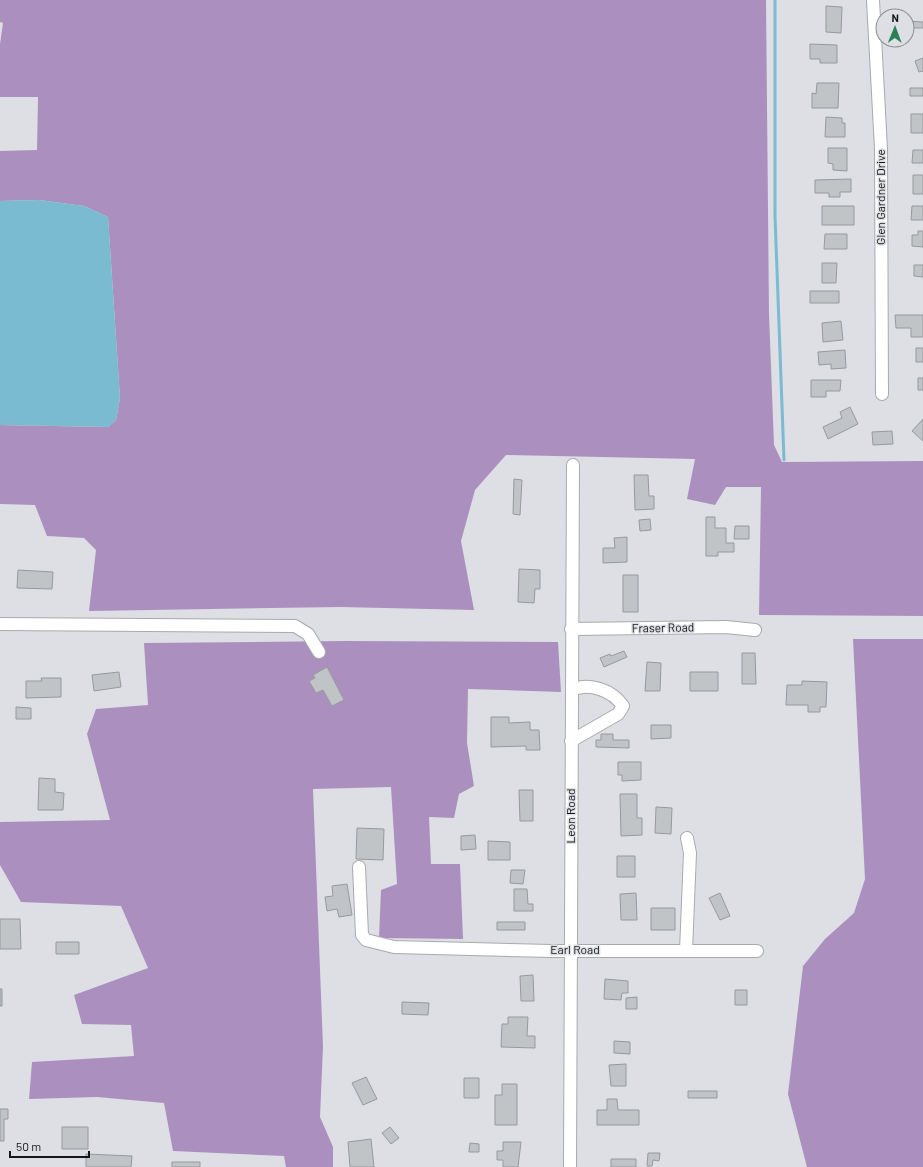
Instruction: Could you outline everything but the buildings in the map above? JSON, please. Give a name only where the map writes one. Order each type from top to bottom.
[{"type":"street","name":"Glen Gardner Drive","points":[[873,0],[881,149],[882,394]]},
{"type":"street","name":"Leon Road","points":[[570,1167],[571,628],[573,466]]},
{"type":"street","points":[[0,624],[60,623],[295,626],[308,634],[319,652]]},
{"type":"street","name":"Fraser Road","points":[[571,628],[726,627],[755,630]]},
{"type":"street","points":[[571,741],[618,714],[623,706],[619,700],[591,686],[582,686],[572,690]]},
{"type":"street","points":[[686,951],[690,853],[687,838]]},
{"type":"street","name":"Earl Road","points":[[359,867],[362,935],[366,940],[394,948],[757,951]]},
{"type":"shaded area","points":[[0,0],[766,0],[769,314],[774,445],[782,462],[923,461],[923,616],[759,615],[761,487],[726,487],[715,505],[687,499],[695,459],[506,455],[475,490],[461,541],[474,610],[340,607],[89,611],[96,550],[84,538],[47,536],[35,505],[0,504],[0,425],[108,427],[116,420],[120,398],[108,217],[84,206],[39,200],[0,201],[0,151],[37,150],[38,97],[0,97],[0,44],[3,23],[0,22]]},
{"type":"shaded area","points":[[853,639],[923,639],[923,1167],[807,1167],[788,1094],[803,966],[825,939],[854,913],[865,879]]},
{"type":"shaded area","points":[[344,641],[558,642],[561,692],[468,689],[467,743],[474,786],[459,794],[454,818],[429,817],[431,864],[460,864],[463,939],[379,938],[381,890],[397,884],[391,787],[313,789],[323,1047],[320,1117],[333,1147],[333,1167],[286,1167],[284,1156],[173,1151],[164,1103],[97,1097],[29,1099],[32,1062],[134,1056],[131,1025],[82,1024],[74,995],[148,968],[121,906],[21,902],[0,865],[0,822],[110,820],[87,734],[96,709],[148,705],[144,643]]},
{"type":"water","points":[[39,200],[84,206],[108,217],[120,398],[116,420],[108,427],[0,425],[0,201]]},
{"type":"waterway","points":[[775,0],[775,216],[784,460]]}]
